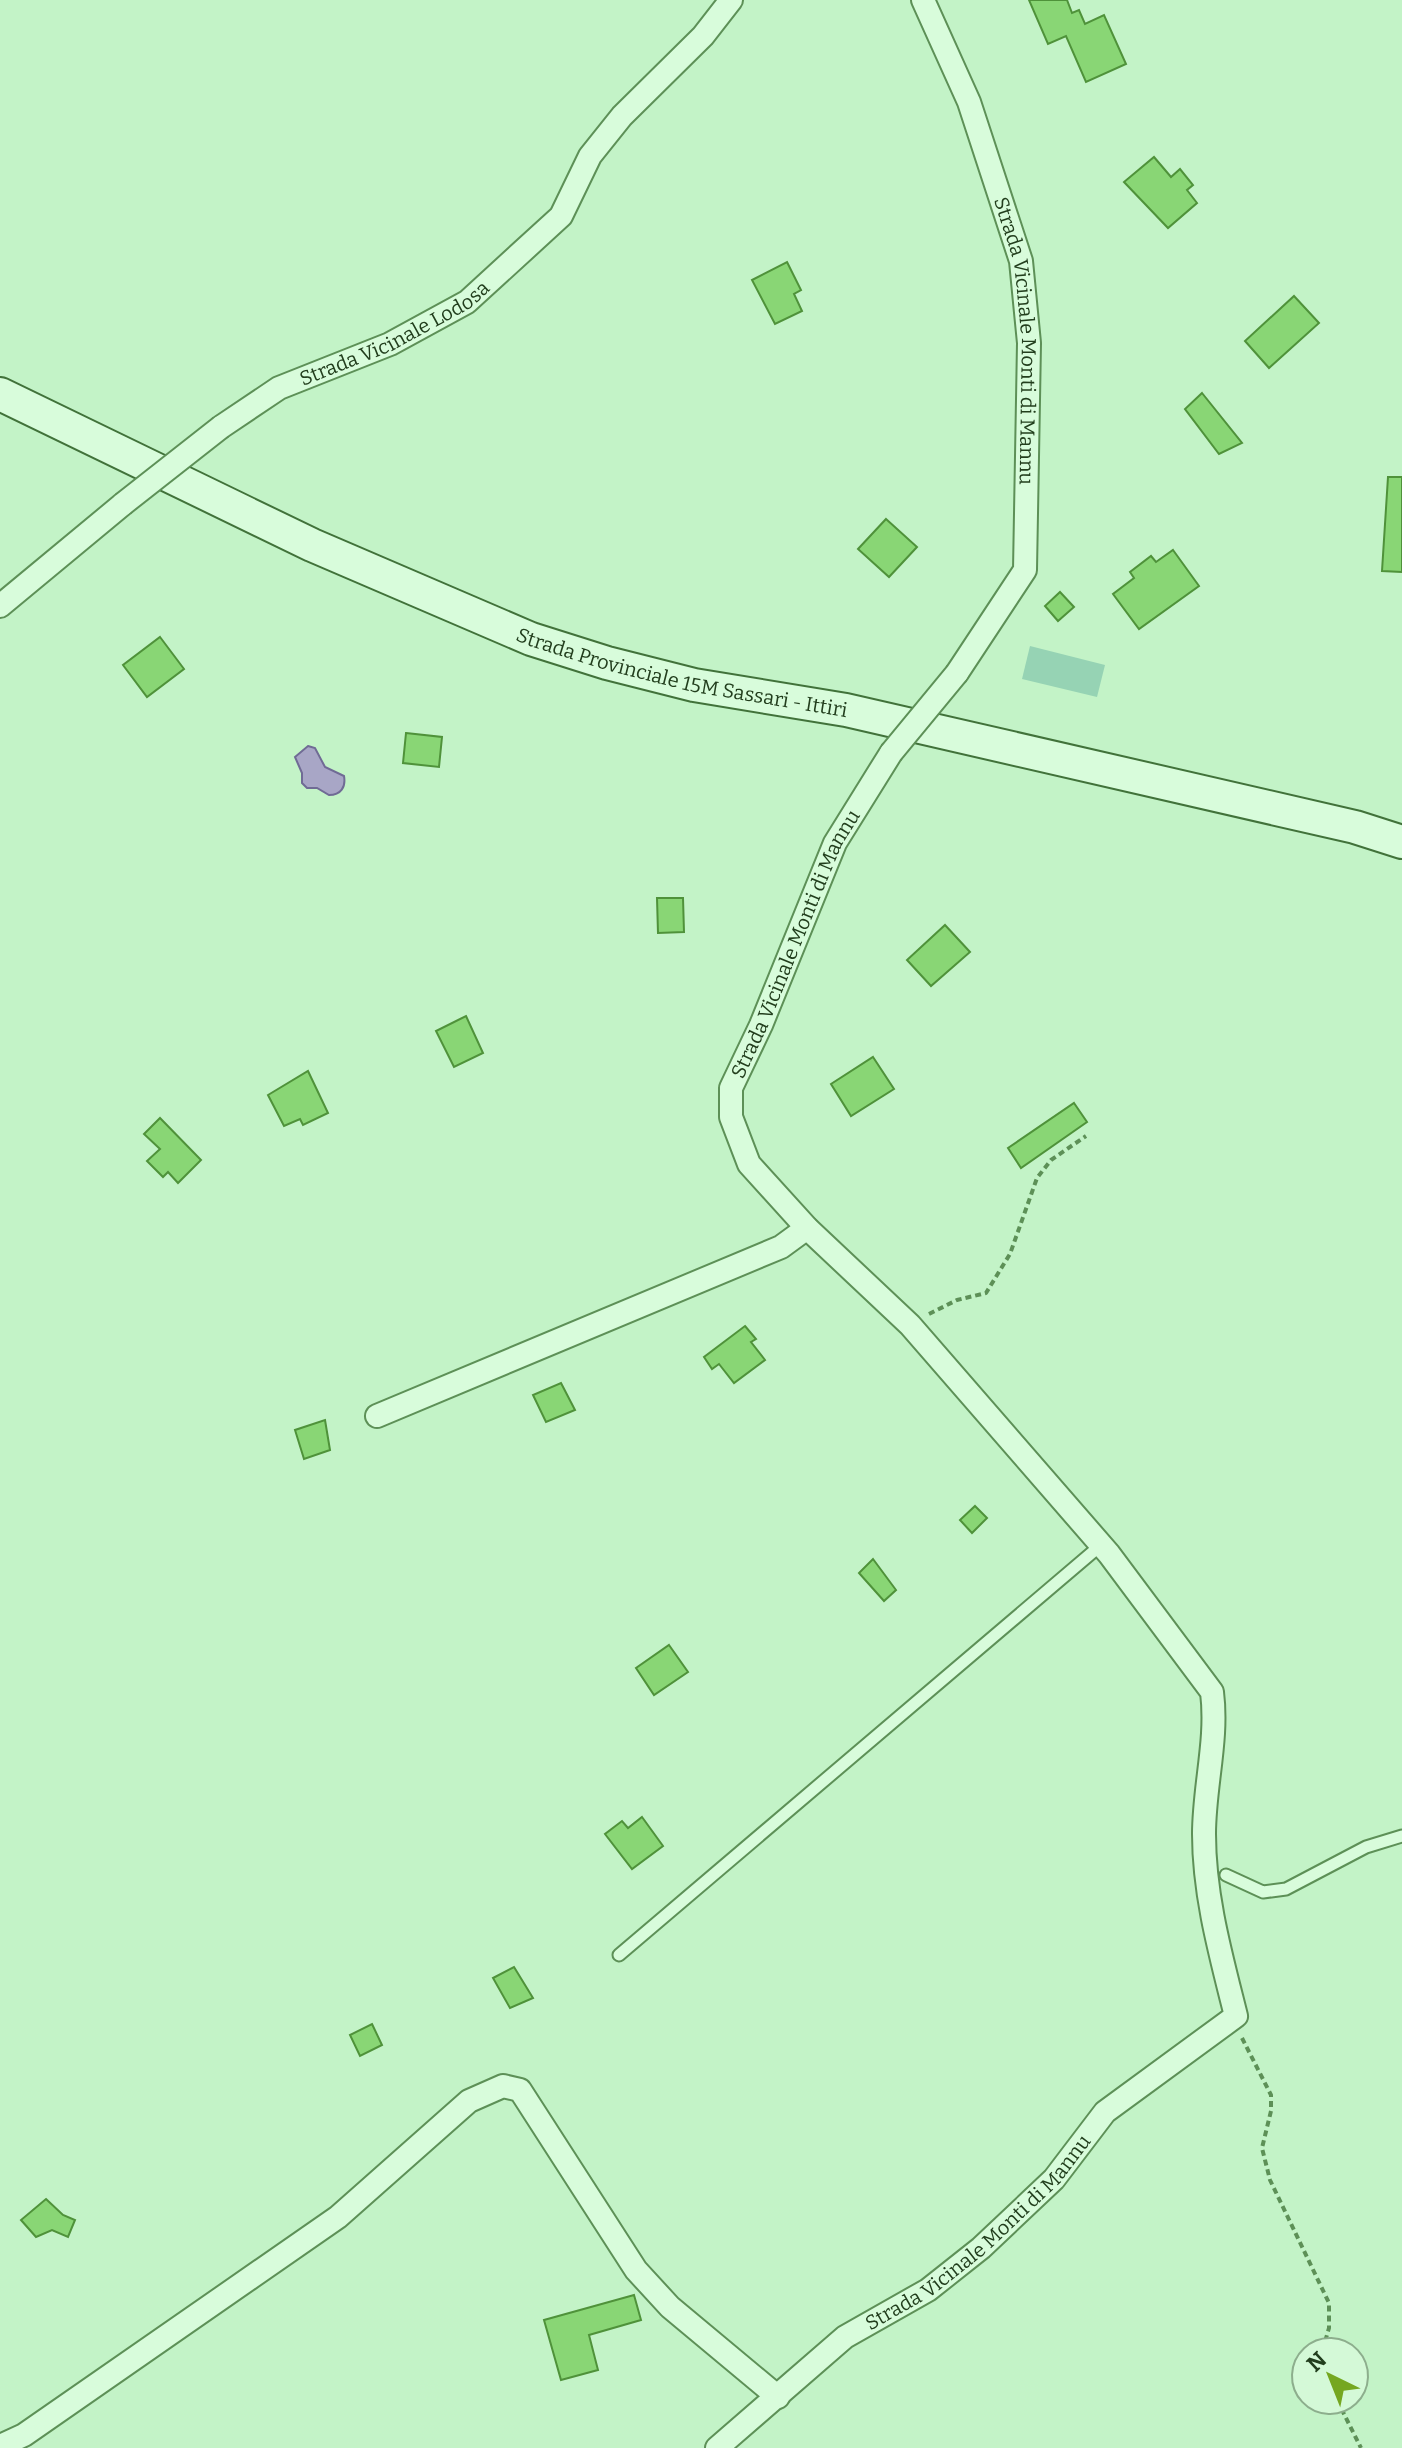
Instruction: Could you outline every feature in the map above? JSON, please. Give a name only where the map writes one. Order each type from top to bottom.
[{"type":"main road","name":"Strada Provinciale 15M Sassari - Ittiri","points":[[0,394],[312,545],[442,603],[544,643],[694,685],[846,710],[1355,827],[1402,842]]},
{"type":"street","name":"Strada Vicinale Lodosa","points":[[0,606],[221,427],[279,388],[390,344],[467,302],[561,216],[590,156],[622,116],[703,36],[731,0]]},
{"type":"street","name":"Strada Vicinale Monti di Mannu","points":[[717,2448],[845,2337],[928,2290],[981,2248],[1054,2179],[1105,2112],[1236,2016],[1211,1913],[1206,1871],[1204,1832],[1215,1720],[1212,1692],[1101,1545],[910,1325],[807,1228],[749,1164],[731,1117],[731,1088],[761,1025],[835,843],[891,753],[957,673],[1025,570],[1029,343],[1021,261],[969,102],[923,0]]},
{"type":"street","points":[[377,1416],[781,1247],[807,1228]]},
{"type":"street","points":[[0,2446],[24,2435],[338,2217],[469,2101],[503,2086],[520,2090],[636,2270],[670,2307],[778,2397]]},
{"type":"lane","points":[[619,1955],[1101,1545]]},
{"type":"lane","points":[[1226,1875],[1263,1892],[1286,1889],[1366,1847],[1402,1836]]},
{"type":"path","points":[[910,1325],[940,1307],[986,1293],[1010,1254],[1037,1178],[1051,1160],[1086,1136]]},
{"type":"path","points":[[1236,2016],[1244,2047],[1271,2095],[1262,2148],[1270,2180],[1329,2303],[1327,2336]]},
{"type":"path","points":[[1345,2416],[1361,2448]]},
{"type":"green space","points":[[1030,646],[1105,665],[1097,697],[1022,679]]},
{"type":"water","points":[[308,746],[315,748],[325,767],[344,776],[340,792],[329,795],[317,788],[307,788],[302,783],[302,773],[295,757]]},
{"type":"building","points":[[1029,0],[1067,0],[1072,13],[1079,10],[1085,24],[1104,15],[1126,64],[1086,82],[1066,36],[1048,44]]},
{"type":"building","points":[[1154,157],[1171,177],[1180,169],[1193,185],[1187,190],[1197,203],[1168,228],[1124,182]]},
{"type":"building","points":[[787,262],[801,290],[794,294],[802,311],[775,324],[752,280]]},
{"type":"building","points":[[1294,296],[1319,323],[1269,368],[1245,341]]},
{"type":"building","points":[[1202,393],[1242,443],[1219,454],[1185,409]]},
{"type":"building","points":[[1388,477],[1402,477],[1402,572],[1382,571]]},
{"type":"building","points":[[886,519],[917,547],[889,577],[858,549]]},
{"type":"building","points":[[1173,550],[1199,586],[1139,629],[1113,594],[1134,578],[1130,572],[1151,556],[1156,562]]},
{"type":"building","points":[[1060,592],[1074,607],[1058,621],[1045,606]]},
{"type":"building","points":[[160,637],[184,669],[147,697],[123,665]]},
{"type":"building","points":[[406,733],[442,737],[439,767],[403,763]]},
{"type":"building","points":[[657,898],[683,898],[684,932],[658,933]]},
{"type":"building","points":[[945,925],[970,952],[931,986],[907,960]]},
{"type":"building","points":[[466,1016],[483,1053],[454,1067],[436,1031]]},
{"type":"building","points":[[873,1057],[894,1089],[851,1116],[831,1084]]},
{"type":"building","points":[[308,1071],[328,1113],[303,1125],[300,1119],[284,1126],[268,1095]]},
{"type":"building","points":[[1074,1103],[1087,1122],[1021,1168],[1008,1148]]},
{"type":"building","points":[[160,1118],[201,1160],[178,1183],[168,1172],[163,1177],[147,1161],[160,1149],[144,1134]]},
{"type":"building","points":[[745,1326],[756,1339],[751,1342],[765,1360],[734,1383],[719,1364],[712,1369],[704,1357]]},
{"type":"building","points":[[561,1383],[575,1410],[546,1422],[533,1395]]},
{"type":"building","points":[[325,1420],[330,1450],[304,1459],[295,1430]]},
{"type":"building","points":[[975,1506],[987,1518],[972,1533],[960,1520]]},
{"type":"building","points":[[873,1559],[896,1590],[884,1601],[859,1573]]},
{"type":"building","points":[[669,1645],[688,1672],[654,1695],[636,1668]]},
{"type":"building","points":[[642,1817],[663,1846],[632,1869],[605,1834],[622,1821],[628,1828]]},
{"type":"building","points":[[514,1967],[533,1998],[510,2008],[493,1978]]},
{"type":"building","points":[[372,2024],[382,2045],[360,2056],[350,2035]]},
{"type":"building","points":[[46,2199],[63,2215],[75,2220],[68,2237],[52,2230],[36,2237],[21,2220]]},
{"type":"building","points":[[634,2295],[641,2320],[589,2335],[598,2370],[561,2380],[544,2320]]}]
